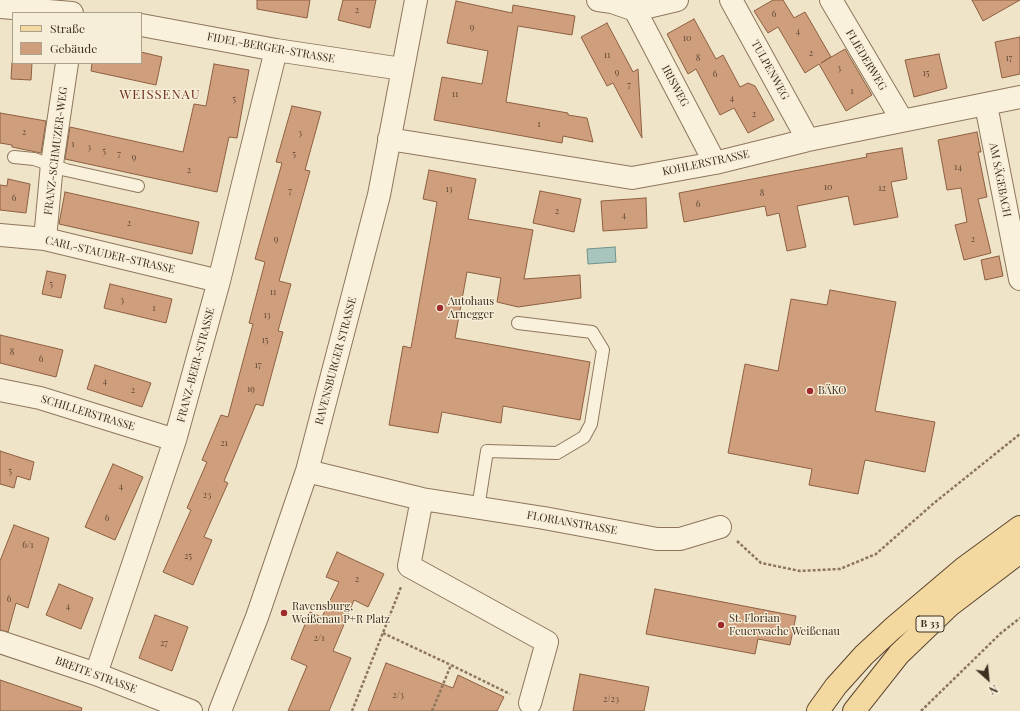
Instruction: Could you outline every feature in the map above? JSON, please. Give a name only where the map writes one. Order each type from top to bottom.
[{"type":"main road","name":"B 33","points":[[818,711],[836,686],[892,629],[964,568],[1020,527]]},
{"type":"main road","name":"B 33","points":[[854,711],[899,654],[932,622],[949,606],[1020,552]]},
{"type":"street","name":"RAVENSBURGER STRASSE","points":[[220,711],[257,617],[307,471],[379,195],[416,0]]},
{"type":"street","points":[[598,0],[612,2],[635,10],[677,0]]},
{"type":"street","name":"TULPENWEG","points":[[731,0],[808,140]]},
{"type":"street","name":"FLIEDERWEG","points":[[831,0],[902,120]]},
{"type":"street","points":[[0,7],[60,12]]},
{"type":"street","name":"IRISWEG","points":[[635,10],[715,163]]},
{"type":"street","name":"FIDEL-BERGER-STRASSE","points":[[142,25],[276,50],[402,70]]},
{"type":"street","name":"FRANZ-BEER-STRASSE","points":[[96,674],[175,440],[219,281],[276,50]]},
{"type":"street","name":"FRANZ-SCHMUZER-WEG","points":[[45,239],[52,164],[67,64]]},
{"type":"street","name":"KOHLERSTRASSE","points":[[389,139],[632,178],[715,163],[808,140],[902,120],[986,105],[1020,96]]},
{"type":"street","name":"AM SÄGEBACH","points":[[986,105],[1020,280]]},
{"type":"street","name":"CARL-STAUDER-STRASSE","points":[[0,235],[45,239],[219,281]]},
{"type":"street","name":"SCHILLERSTRASSE","points":[[0,390],[40,398],[175,440]]},
{"type":"street","name":"FLORIANSTRASSE","points":[[307,471],[422,499],[657,539],[680,539],[720,527]]},
{"type":"street","points":[[422,499],[409,566],[547,642],[530,704]]},
{"type":"street","name":"BREITE STRASSE","points":[[0,642],[96,674],[191,711]]},
{"type":"lane","points":[[14,157],[34,159],[66,170],[138,186]]},
{"type":"lane","points":[[478,508],[487,451],[557,453],[584,437],[591,424],[603,350],[592,332],[518,323]]},
{"type":"path","points":[[720,527],[762,563],[800,571],[840,569],[876,554],[934,503],[1020,434]]},
{"type":"path","points":[[352,711],[409,566]]},
{"type":"path","points":[[921,711],[1000,633],[1020,618]]},
{"type":"path","points":[[383,633],[530,704]]},
{"type":"path","points":[[432,711],[451,665]]},
{"type":"water","points":[[615,247],[616,262],[588,264],[587,249]]},
{"type":"building","points":[[257,0],[310,0],[307,18],[257,9]]},
{"type":"building","points":[[343,0],[376,0],[370,28],[338,20]]},
{"type":"building","points":[[773,0],[783,0],[794,18],[805,12],[831,57],[821,63],[845,49],[872,95],[846,111],[819,64],[805,73],[778,27],[768,33],[754,11]]},
{"type":"building","points":[[972,0],[1020,0],[983,21]]},
{"type":"building","points":[[456,1],[512,13],[513,5],[575,16],[572,35],[518,26],[506,102],[568,113],[568,115],[587,118],[593,142],[563,136],[562,143],[434,120],[442,77],[482,84],[488,51],[447,43]]},
{"type":"building","points":[[694,19],[716,59],[723,55],[740,87],[748,83],[755,86],[774,120],[748,133],[734,108],[720,115],[696,69],[688,74],[667,34]]},
{"type":"building","points":[[607,23],[633,72],[638,69],[642,138],[613,83],[607,86],[581,37]]},
{"type":"building","points":[[1020,37],[1020,74],[1002,78],[995,42]]},
{"type":"building","points":[[142,52],[162,57],[156,85],[91,71],[92,64],[142,64]]},
{"type":"building","points":[[939,54],[947,88],[914,97],[905,60]]},
{"type":"building","points":[[12,63],[32,64],[31,80],[11,79]]},
{"type":"building","points":[[214,64],[249,70],[237,138],[229,137],[217,192],[65,159],[70,127],[183,152],[194,104],[206,106]]},
{"type":"building","points":[[292,106],[321,112],[305,170],[310,171],[279,281],[291,284],[278,331],[283,332],[263,406],[256,404],[224,481],[228,483],[204,537],[212,540],[193,585],[163,572],[191,510],[187,508],[207,462],[202,460],[221,415],[228,417],[253,324],[249,323],[265,262],[255,259],[282,163],[276,162]]},
{"type":"building","points":[[0,113],[46,121],[41,153],[0,143]]},
{"type":"building","points":[[977,132],[981,152],[978,152],[987,197],[978,199],[991,253],[964,260],[955,225],[967,222],[961,188],[947,190],[938,140]]},
{"type":"building","points":[[902,148],[907,179],[891,182],[898,217],[854,225],[848,196],[797,206],[806,247],[787,251],[779,213],[767,216],[765,206],[684,222],[679,193],[867,157],[866,154]]},
{"type":"building","name":"Autohaus Arnegger","points":[[429,170],[476,179],[468,219],[533,230],[524,279],[580,275],[581,298],[518,307],[497,302],[501,278],[467,272],[455,338],[590,362],[580,420],[503,406],[501,423],[442,412],[438,433],[389,425],[403,346],[411,348],[437,202],[423,199]]},
{"type":"building","points":[[8,179],[30,184],[26,213],[0,210],[0,185],[7,186]]},
{"type":"building","points":[[540,191],[581,199],[574,232],[533,223]]},
{"type":"building","points":[[65,192],[199,222],[192,254],[59,224]]},
{"type":"building","points":[[646,198],[647,228],[603,231],[601,201]]},
{"type":"building","points":[[999,256],[1003,276],[985,280],[981,260]]},
{"type":"building","points":[[47,271],[66,275],[61,298],[42,294]]},
{"type":"building","points":[[110,284],[172,299],[166,323],[104,308]]},
{"type":"building","name":"BÄKO","points":[[830,290],[896,302],[875,411],[935,422],[925,472],[865,460],[858,494],[809,485],[812,469],[728,453],[745,364],[778,371],[791,299],[827,305]]},
{"type":"building","points":[[0,335],[63,350],[56,377],[0,363]]},
{"type":"building","points":[[95,365],[151,383],[142,407],[87,389]]},
{"type":"building","points":[[0,451],[34,462],[30,480],[17,476],[14,488],[0,484]]},
{"type":"building","points":[[113,464],[143,477],[115,540],[85,527]]},
{"type":"building","points":[[14,525],[49,538],[28,608],[16,603],[8,632],[0,630],[0,561]]},
{"type":"building","points":[[337,552],[384,574],[368,607],[354,600],[333,651],[351,658],[329,711],[288,711],[307,666],[291,659],[310,612],[322,617],[339,582],[326,577]]},
{"type":"building","points":[[59,584],[93,598],[81,629],[46,615]]},
{"type":"building","name":"St. Florian Feuerwache Weißenau","points":[[655,589],[796,616],[790,645],[758,639],[755,654],[646,634]]},
{"type":"building","points":[[155,615],[188,627],[172,671],[139,658]]},
{"type":"building","points":[[386,663],[453,688],[458,675],[504,697],[497,711],[368,711]]},
{"type":"building","points":[[580,674],[649,687],[644,711],[573,711]]},
{"type":"building","points":[[0,680],[82,708],[81,711],[0,711]]},
{"type":"place","name":"Autohaus Arnegger","points":[[440,308]]},
{"type":"place","name":"BÄKO","points":[[810,391]]},
{"type":"place","name":"Ravensburg, Weißenau P+R Platz","points":[[284,613]]},
{"type":"place","name":"St. Florian Feuerwache Weißenau","points":[[721,625]]},
{"type":"district","name":"WEISSENAU","points":[[160,95]]}]
